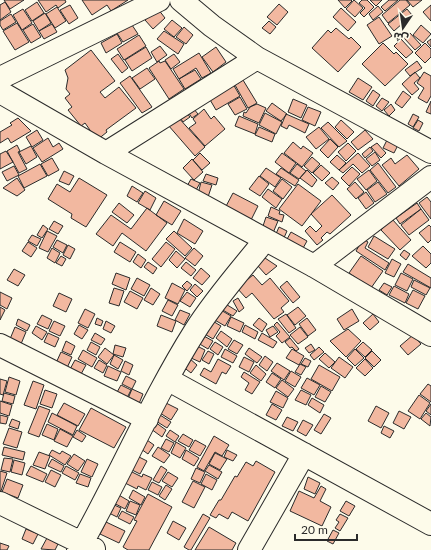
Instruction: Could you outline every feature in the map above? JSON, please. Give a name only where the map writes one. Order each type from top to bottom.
[{"type":"street","points":[[0,78],[159,0]]},
{"type":"street","points":[[181,0],[212,26],[257,58],[431,152]]},
{"type":"street","points":[[106,153],[257,58]]},
{"type":"street","points":[[0,92],[106,153],[314,266],[431,334]]},
{"type":"street","points":[[314,266],[431,177]]},
{"type":"street","points":[[0,503],[85,548],[146,419],[167,379],[196,330],[265,240]]},
{"type":"street","points":[[0,345],[146,419]]},
{"type":"street","points":[[167,379],[431,524]]},
{"type":"street","points":[[249,550],[304,454]]},
{"type":"building","points":[[4,0],[24,0],[10,9]]},
{"type":"building","points":[[38,0],[65,0],[66,2],[58,8],[56,5],[46,12]]},
{"type":"building","points":[[82,0],[128,0],[111,11],[107,5],[92,15]]},
{"type":"building","points":[[338,0],[351,0],[352,1],[345,8]]},
{"type":"building","points":[[354,0],[363,8],[355,17],[346,9]]},
{"type":"building","points":[[362,0],[367,0],[374,7],[364,17],[360,13],[365,8],[359,3]]},
{"type":"building","points":[[370,0],[382,0],[376,6]]},
{"type":"building","points":[[389,0],[398,0],[385,11],[381,7]]},
{"type":"building","points":[[400,0],[406,0],[410,5],[388,23],[382,15]]},
{"type":"building","points":[[407,0],[422,0],[413,7]]},
{"type":"building","points":[[5,2],[11,12],[0,20],[0,5]]},
{"type":"building","points":[[37,2],[44,13],[32,21],[25,10]]},
{"type":"building","points":[[279,4],[288,12],[277,25],[267,17]]},
{"type":"building","points":[[70,5],[78,18],[69,24],[60,10]]},
{"type":"building","points":[[431,5],[431,21],[423,12]]},
{"type":"building","points":[[378,6],[383,12],[373,20],[369,14]]},
{"type":"building","points":[[57,7],[66,21],[55,28],[46,14]]},
{"type":"building","points":[[341,8],[356,22],[348,31],[333,17]]},
{"type":"building","points":[[23,9],[32,23],[22,30],[13,15]]},
{"type":"building","points":[[158,9],[165,18],[153,29],[145,20]]},
{"type":"building","points":[[407,9],[412,15],[394,31],[388,24]]},
{"type":"building","points":[[45,13],[51,23],[39,31],[33,21]]},
{"type":"building","points":[[11,14],[16,22],[3,30],[0,25],[0,21]]},
{"type":"building","points":[[379,17],[392,36],[379,44],[367,25]]},
{"type":"building","points":[[172,20],[182,28],[174,37],[164,29]]},
{"type":"building","points":[[269,21],[276,27],[270,34],[262,28]]},
{"type":"building","points":[[17,23],[29,42],[15,50],[3,31]]},
{"type":"building","points":[[33,24],[41,37],[31,43],[23,30]]},
{"type":"building","points":[[52,24],[57,32],[44,39],[39,31]]},
{"type":"building","points":[[132,25],[138,34],[123,42],[117,33]]},
{"type":"building","points":[[421,25],[431,34],[423,43],[413,35]]},
{"type":"building","points":[[184,27],[193,35],[186,44],[176,37]]},
{"type":"building","points":[[336,28],[349,39],[351,37],[361,47],[338,72],[312,48],[328,30],[331,33]]},
{"type":"building","points":[[164,31],[184,44],[178,54],[157,39]]},
{"type":"building","points":[[410,33],[421,45],[415,50],[404,38]]},
{"type":"building","points":[[117,34],[122,43],[106,53],[101,43]]},
{"type":"building","points":[[139,35],[146,46],[124,60],[117,49]]},
{"type":"building","points":[[401,39],[413,52],[406,58],[394,46]]},
{"type":"building","points":[[431,39],[431,47],[427,42]]},
{"type":"building","points":[[383,43],[394,54],[396,52],[408,64],[385,86],[362,64]]},
{"type":"building","points":[[425,43],[431,49],[431,57],[425,63],[415,53]]},
{"type":"building","points":[[160,46],[167,55],[157,62],[151,52]]},
{"type":"building","points":[[146,47],[152,58],[132,71],[125,60]]},
{"type":"building","points":[[216,47],[226,62],[213,72],[202,57]]},
{"type":"building","points":[[91,50],[115,81],[100,92],[105,98],[119,87],[136,108],[106,130],[107,132],[97,140],[85,123],[81,126],[68,110],[72,107],[65,98],[70,94],[66,89],[68,78],[65,70]]},
{"type":"building","points":[[199,53],[211,73],[202,78],[196,68],[179,79],[173,69]]},
{"type":"building","points":[[118,54],[128,68],[122,73],[111,59]]},
{"type":"building","points":[[174,54],[180,62],[171,69],[165,60]]},
{"type":"building","points":[[159,61],[160,63],[165,61],[184,89],[169,99],[149,68]]},
{"type":"building","points":[[417,61],[422,68],[410,76],[405,70]]},
{"type":"building","points":[[147,68],[155,79],[140,89],[132,78]]},
{"type":"building","points":[[195,70],[201,79],[185,89],[179,79]]},
{"type":"building","points":[[415,72],[420,78],[414,83],[419,89],[412,95],[402,84]]},
{"type":"building","points":[[424,72],[431,76],[431,96],[427,103],[418,98],[424,88],[417,83]]},
{"type":"building","points":[[130,76],[152,107],[142,113],[120,83]]},
{"type":"building","points":[[358,78],[372,87],[363,100],[349,92]]},
{"type":"building","points":[[243,80],[257,103],[248,108],[235,85]]},
{"type":"building","points":[[233,84],[240,96],[216,110],[209,98]]},
{"type":"building","points":[[373,90],[380,95],[373,106],[366,101]]},
{"type":"building","points":[[403,91],[411,97],[402,108],[395,103]]},
{"type":"building","points":[[240,97],[247,109],[235,115],[228,104]]},
{"type":"building","points":[[382,98],[389,102],[382,111],[376,106]]},
{"type":"building","points":[[293,99],[307,105],[301,118],[288,112]]},
{"type":"building","points":[[431,101],[431,114],[426,112]]},
{"type":"building","points":[[272,103],[287,114],[281,121],[266,111]]},
{"type":"building","points":[[257,104],[266,108],[259,123],[243,116],[244,112],[246,113],[250,107]]},
{"type":"building","points":[[391,104],[395,110],[389,116],[384,110]]},
{"type":"building","points":[[308,107],[321,112],[315,126],[302,120]]},
{"type":"building","points":[[193,108],[198,114],[192,118],[188,112]]},
{"type":"building","points":[[204,109],[211,119],[214,116],[225,129],[205,146],[189,128],[196,123],[193,119]]},
{"type":"building","points":[[186,112],[190,117],[183,122],[179,116]]},
{"type":"building","points":[[265,113],[282,122],[276,134],[259,125]]},
{"type":"building","points":[[286,114],[309,124],[305,133],[289,125],[287,129],[281,126]]},
{"type":"building","points":[[413,114],[419,117],[413,127],[408,124]]},
{"type":"building","points":[[177,116],[205,147],[195,156],[168,125]]},
{"type":"building","points":[[239,116],[258,124],[255,134],[235,126]]},
{"type":"building","points":[[18,118],[31,131],[11,143],[8,138],[0,143],[0,132],[12,125],[10,123]]},
{"type":"building","points":[[341,120],[354,132],[347,139],[335,127]]},
{"type":"building","points":[[418,120],[423,123],[419,131],[413,128]]},
{"type":"building","points":[[328,122],[347,141],[339,147],[321,128]]},
{"type":"building","points":[[259,127],[275,134],[272,142],[255,135]]},
{"type":"building","points":[[319,127],[329,139],[316,149],[306,137]]},
{"type":"building","points":[[37,130],[43,140],[32,147],[26,137]]},
{"type":"building","points":[[365,130],[373,139],[358,150],[351,142]]},
{"type":"building","points":[[48,138],[53,147],[59,143],[63,149],[42,162],[33,148]]},
{"type":"building","points":[[388,138],[399,143],[394,153],[383,148]]},
{"type":"building","points":[[330,139],[338,147],[328,158],[320,150]]},
{"type":"building","points":[[293,142],[301,149],[303,146],[313,153],[302,167],[284,153]]},
{"type":"building","points":[[348,143],[356,151],[346,161],[338,152]]},
{"type":"building","points":[[377,143],[386,153],[381,158],[371,147]]},
{"type":"building","points":[[17,145],[20,151],[18,152],[27,169],[19,173],[7,151]]},
{"type":"building","points":[[31,146],[37,157],[26,164],[19,152]]},
{"type":"building","points":[[370,147],[373,151],[365,158],[362,154]]},
{"type":"building","points":[[6,151],[13,162],[0,169],[0,154]]},
{"type":"building","points":[[375,152],[380,160],[372,166],[366,159]]},
{"type":"building","points":[[200,153],[210,163],[202,170],[193,160]]},
{"type":"building","points":[[282,153],[296,163],[289,173],[275,162]]},
{"type":"building","points":[[358,153],[370,166],[362,173],[353,164],[343,173],[339,170]]},
{"type":"building","points":[[337,155],[346,163],[339,170],[330,162]]},
{"type":"building","points":[[407,155],[419,169],[399,186],[382,165],[391,158],[395,164]]},
{"type":"building","points":[[312,157],[320,164],[312,173],[304,166]]},
{"type":"building","points":[[52,158],[59,170],[48,176],[41,164]]},
{"type":"building","points":[[192,159],[203,172],[194,180],[183,168]]},
{"type":"building","points":[[378,163],[396,187],[388,193],[370,170]]},
{"type":"building","points":[[40,164],[47,176],[24,188],[18,176]]},
{"type":"building","points":[[297,164],[306,171],[299,179],[290,173]]},
{"type":"building","points":[[321,165],[330,173],[322,181],[313,173]]},
{"type":"building","points":[[14,166],[19,175],[7,181],[2,172]]},
{"type":"building","points":[[352,167],[360,174],[349,186],[341,178]]},
{"type":"building","points":[[266,168],[281,178],[275,187],[260,176]]},
{"type":"building","points":[[281,168],[299,180],[295,186],[276,174]]},
{"type":"building","points":[[307,170],[317,180],[312,187],[300,178]]},
{"type":"building","points":[[369,170],[377,181],[366,190],[357,179]]},
{"type":"building","points":[[64,171],[74,176],[69,185],[59,181]]},
{"type":"building","points":[[206,174],[218,178],[216,185],[203,181]]},
{"type":"building","points":[[259,176],[269,184],[260,196],[249,189]]},
{"type":"building","points":[[332,177],[339,183],[333,190],[325,183]]},
{"type":"building","points":[[17,178],[25,190],[17,196],[3,188]]},
{"type":"building","points":[[79,178],[107,195],[86,227],[71,218],[72,214],[48,199],[57,184],[70,192]]},
{"type":"building","points":[[191,179],[200,183],[195,192],[186,188]]},
{"type":"building","points":[[282,179],[292,187],[283,199],[273,191]]},
{"type":"building","points":[[201,182],[212,185],[208,197],[198,194]]},
{"type":"building","points":[[355,182],[364,192],[356,199],[347,189]]},
{"type":"building","points":[[378,182],[387,194],[375,202],[367,190]]},
{"type":"building","points":[[298,184],[321,201],[302,226],[279,209]]},
{"type":"building","points":[[132,186],[143,193],[137,202],[127,196]]},
{"type":"building","points":[[268,189],[282,199],[276,208],[262,197]]},
{"type":"building","points":[[145,191],[156,198],[150,210],[138,203]]},
{"type":"building","points":[[366,192],[374,203],[366,209],[358,198]]},
{"type":"building","points":[[233,193],[258,206],[249,224],[224,210]]},
{"type":"building","points":[[332,195],[351,215],[330,234],[327,232],[321,238],[323,240],[317,245],[305,231],[310,226],[316,232],[322,226],[311,214]]},
{"type":"building","points":[[427,197],[431,202],[431,219],[419,203]]},
{"type":"building","points":[[164,201],[181,211],[172,225],[156,215]]},
{"type":"building","points":[[119,203],[134,215],[127,223],[112,212]]},
{"type":"building","points":[[417,203],[421,209],[400,224],[396,218]]},
{"type":"building","points":[[271,207],[280,211],[279,214],[284,215],[282,222],[268,216]]},
{"type":"building","points":[[147,208],[167,223],[146,251],[122,233],[113,246],[96,234],[111,215],[131,229]]},
{"type":"building","points":[[421,209],[429,220],[409,235],[401,225]]},
{"type":"building","points":[[266,217],[278,221],[273,233],[262,229]]},
{"type":"building","points":[[184,219],[203,231],[195,244],[177,233]]},
{"type":"building","points":[[392,219],[411,240],[400,250],[381,230]]},
{"type":"building","points":[[54,221],[63,226],[58,234],[49,229]]},
{"type":"building","points":[[43,225],[48,229],[42,238],[37,235]]},
{"type":"building","points":[[429,225],[431,227],[431,240],[428,243],[419,233]]},
{"type":"building","points":[[279,227],[287,231],[283,240],[275,236]]},
{"type":"building","points":[[47,231],[57,236],[48,252],[39,248]]},
{"type":"building","points":[[174,231],[192,248],[185,256],[166,239]]},
{"type":"building","points":[[291,232],[307,241],[302,250],[286,241]]},
{"type":"building","points":[[32,235],[41,239],[37,246],[28,241]]},
{"type":"building","points":[[374,236],[395,249],[388,259],[368,247]]},
{"type":"building","points":[[363,239],[368,242],[365,248],[389,263],[385,270],[356,251]]},
{"type":"building","points":[[57,240],[67,245],[63,253],[53,247]]},
{"type":"building","points":[[28,242],[37,248],[31,257],[22,251]]},
{"type":"building","points":[[120,242],[136,252],[130,262],[114,252]]},
{"type":"building","points":[[166,242],[175,249],[161,267],[152,259]]},
{"type":"building","points":[[68,245],[75,249],[70,259],[63,255]]},
{"type":"building","points":[[423,246],[431,254],[431,263],[426,268],[412,256]]},
{"type":"building","points":[[52,248],[60,253],[55,263],[47,258]]},
{"type":"building","points":[[194,248],[203,256],[195,266],[185,258]]},
{"type":"building","points":[[404,250],[410,254],[406,260],[400,255]]},
{"type":"building","points":[[176,251],[185,259],[177,268],[169,260]]},
{"type":"building","points":[[138,254],[146,260],[141,268],[133,262]]},
{"type":"building","points":[[61,256],[66,259],[62,266],[56,263]]},
{"type":"building","points":[[361,256],[383,271],[371,288],[349,273]]},
{"type":"building","points":[[265,258],[277,266],[266,275],[257,265]]},
{"type":"building","points":[[392,259],[401,264],[394,277],[385,273]]},
{"type":"building","points":[[148,262],[157,268],[153,274],[144,267]]},
{"type":"building","points":[[186,262],[196,270],[191,276],[181,268]]},
{"type":"building","points":[[408,264],[431,278],[431,288],[403,272]]},
{"type":"building","points":[[201,268],[210,276],[202,285],[193,278]]},
{"type":"building","points":[[14,269],[25,275],[18,286],[7,280]]},
{"type":"building","points":[[116,273],[130,278],[126,290],[112,284]]},
{"type":"building","points":[[401,273],[413,279],[407,291],[395,285]]},
{"type":"building","points":[[253,275],[262,285],[270,278],[289,301],[281,308],[284,312],[274,319],[252,293],[246,298],[237,288]]},
{"type":"building","points":[[137,278],[150,285],[144,296],[131,289]]},
{"type":"building","points":[[414,280],[430,288],[426,295],[411,287]]},
{"type":"building","points":[[187,281],[192,285],[187,291],[182,286]]},
{"type":"building","points":[[287,281],[300,297],[293,303],[280,287]]},
{"type":"building","points":[[172,283],[185,290],[178,304],[165,298]]},
{"type":"building","points":[[384,283],[392,287],[387,295],[379,290]]},
{"type":"building","points":[[195,284],[203,291],[197,297],[190,290]]},
{"type":"building","points":[[394,286],[409,294],[405,303],[389,295]]},
{"type":"building","points":[[114,288],[124,291],[119,306],[109,303]]},
{"type":"building","points":[[151,288],[160,294],[153,305],[144,300]]},
{"type":"building","points":[[413,290],[425,296],[418,309],[406,303]]},
{"type":"building","points":[[130,291],[143,298],[137,309],[124,302]]},
{"type":"building","points":[[0,292],[12,298],[7,309],[0,305]]},
{"type":"building","points":[[187,292],[196,298],[190,307],[180,301]]},
{"type":"building","points":[[59,293],[72,299],[66,312],[53,306]]},
{"type":"building","points":[[238,298],[244,308],[239,312],[233,301]]},
{"type":"building","points":[[168,300],[178,305],[172,316],[162,311]]},
{"type":"building","points":[[224,303],[237,311],[233,316],[221,309]]},
{"type":"building","points":[[0,307],[5,310],[0,320]]},
{"type":"building","points":[[298,307],[306,316],[295,325],[287,315]]},
{"type":"building","points":[[85,309],[95,314],[88,328],[78,323]]},
{"type":"building","points":[[219,309],[231,316],[225,326],[213,319]]},
{"type":"building","points":[[352,309],[359,321],[344,330],[337,319]]},
{"type":"building","points":[[180,310],[190,314],[184,325],[175,320]]},
{"type":"building","points":[[286,314],[296,328],[289,333],[278,319]]},
{"type":"building","points":[[373,314],[379,322],[370,330],[363,323]]},
{"type":"building","points":[[42,315],[52,320],[48,329],[37,324]]},
{"type":"building","points":[[161,315],[176,321],[172,332],[157,326]]},
{"type":"building","points":[[231,317],[244,323],[240,332],[227,326]]},
{"type":"building","points":[[97,318],[103,321],[101,326],[95,324]]},
{"type":"building","points":[[259,318],[267,324],[262,332],[253,325]]},
{"type":"building","points":[[307,318],[316,330],[308,336],[299,324]]},
{"type":"building","points":[[18,319],[30,325],[27,331],[16,325]]},
{"type":"building","points":[[211,320],[221,326],[213,339],[203,333]]},
{"type":"building","points":[[54,321],[65,326],[60,336],[49,331]]},
{"type":"building","points":[[106,321],[115,326],[111,333],[103,329]]},
{"type":"building","points":[[277,322],[290,337],[282,343],[276,336],[280,332],[274,325]]},
{"type":"building","points":[[79,325],[88,330],[82,339],[74,334]]},
{"type":"building","points":[[245,325],[258,332],[255,339],[242,332]]},
{"type":"building","points":[[36,326],[47,332],[42,340],[32,333]]},
{"type":"building","points":[[273,326],[278,332],[270,337],[266,330]]},
{"type":"building","points":[[15,327],[26,332],[21,344],[10,339]]},
{"type":"building","points":[[300,327],[308,337],[298,344],[290,335]]},
{"type":"building","points":[[348,329],[361,341],[346,357],[330,341]]},
{"type":"building","points":[[221,331],[232,339],[227,347],[216,338]]},
{"type":"building","points":[[48,333],[59,338],[55,347],[44,342]]},
{"type":"building","points":[[95,333],[105,339],[101,345],[91,340]]},
{"type":"building","points":[[262,333],[277,342],[273,348],[258,340]]},
{"type":"building","points":[[202,335],[213,341],[208,349],[198,343]]},
{"type":"building","points":[[413,335],[421,344],[408,355],[400,346]]},
{"type":"building","points":[[290,338],[299,349],[296,351],[292,347],[290,348],[285,342]]},
{"type":"building","points":[[234,340],[243,345],[237,354],[228,349]]},
{"type":"building","points":[[66,341],[75,346],[71,355],[62,351]]},
{"type":"building","points":[[91,342],[100,347],[96,355],[87,350]]},
{"type":"building","points":[[215,342],[223,347],[218,355],[210,349]]},
{"type":"building","points":[[363,342],[372,350],[365,357],[356,349]]},
{"type":"building","points":[[311,344],[315,350],[309,353],[305,348]]},
{"type":"building","points":[[115,345],[126,348],[123,357],[113,354]]},
{"type":"building","points":[[197,346],[205,350],[200,362],[191,358]]},
{"type":"building","points":[[319,347],[324,352],[314,360],[310,355]]},
{"type":"building","points":[[105,348],[114,355],[107,364],[98,357]]},
{"type":"building","points":[[249,348],[262,357],[257,363],[245,354]]},
{"type":"building","points":[[225,349],[237,356],[233,363],[221,357]]},
{"type":"building","points":[[292,349],[304,356],[299,365],[286,358]]},
{"type":"building","points":[[355,349],[364,358],[355,366],[347,358]]},
{"type":"building","points":[[83,350],[97,358],[92,367],[78,359]]},
{"type":"building","points":[[208,351],[214,354],[209,364],[202,360]]},
{"type":"building","points":[[372,351],[381,360],[374,367],[365,358]]},
{"type":"building","points":[[61,352],[72,357],[67,368],[56,363]]},
{"type":"building","points":[[325,353],[335,362],[329,368],[319,359]]},
{"type":"building","points":[[114,355],[123,360],[118,369],[110,364]]},
{"type":"building","points":[[265,356],[273,362],[267,371],[259,365]]},
{"type":"building","points":[[244,357],[254,362],[249,372],[239,367]]},
{"type":"building","points":[[339,357],[353,367],[345,378],[331,368]]},
{"type":"building","points":[[189,358],[197,365],[191,373],[182,366]]},
{"type":"building","points":[[305,358],[311,361],[308,367],[301,364]]},
{"type":"building","points":[[218,359],[231,366],[226,374],[222,372],[216,384],[200,375],[204,368],[211,372]]},
{"type":"building","points":[[365,359],[373,368],[365,376],[356,368]]},
{"type":"building","points":[[75,360],[86,365],[80,376],[69,371]]},
{"type":"building","points":[[99,360],[107,365],[103,373],[94,368]]},
{"type":"building","points":[[125,361],[133,365],[129,375],[121,371]]},
{"type":"building","points":[[277,363],[290,371],[284,380],[271,371]]},
{"type":"building","points":[[300,364],[306,367],[301,375],[295,372]]},
{"type":"building","points":[[256,365],[266,374],[261,381],[250,373]]},
{"type":"building","points":[[319,365],[340,377],[332,391],[311,379]]},
{"type":"building","points":[[108,366],[121,372],[117,381],[104,376]]},
{"type":"building","points":[[291,371],[301,377],[295,387],[285,381]]},
{"type":"building","points":[[244,372],[260,382],[252,394],[245,390],[249,383],[241,377]]},
{"type":"building","points":[[272,373],[281,379],[275,388],[266,382]]},
{"type":"building","points":[[126,376],[136,381],[132,389],[122,384]]},
{"type":"building","points":[[9,377],[20,381],[16,395],[5,392]]},
{"type":"building","points":[[307,378],[320,385],[314,395],[301,388]]},
{"type":"building","points":[[0,379],[7,381],[3,395],[0,394]]},
{"type":"building","points":[[282,380],[294,389],[288,397],[276,388]]},
{"type":"building","points":[[33,381],[44,385],[36,409],[24,405]]},
{"type":"building","points":[[428,384],[431,386],[431,402],[420,394]]},
{"type":"building","points":[[121,385],[131,390],[126,400],[116,394]]},
{"type":"building","points":[[321,386],[331,392],[325,402],[315,397]]},
{"type":"building","points":[[132,389],[143,394],[138,406],[127,401]]},
{"type":"building","points":[[45,390],[57,394],[52,408],[40,404]]},
{"type":"building","points":[[301,390],[311,395],[306,405],[295,400]]},
{"type":"building","points":[[276,391],[288,398],[283,408],[270,402]]},
{"type":"building","points":[[4,393],[15,396],[13,404],[2,401]]},
{"type":"building","points":[[419,395],[430,403],[420,419],[408,411]]},
{"type":"building","points":[[312,398],[324,405],[320,413],[308,405]]},
{"type":"building","points":[[0,401],[12,405],[9,416],[0,413]]},
{"type":"building","points":[[64,403],[85,414],[78,426],[57,415]]},
{"type":"building","points":[[166,403],[178,409],[171,420],[160,413]]},
{"type":"building","points":[[272,404],[282,410],[276,420],[266,415]]},
{"type":"building","points":[[431,404],[431,415],[426,411]]},
{"type":"building","points":[[39,406],[50,410],[39,437],[28,433]]},
{"type":"building","points":[[376,406],[389,413],[381,428],[368,421]]},
{"type":"building","points":[[91,408],[126,427],[114,448],[79,430]]},
{"type":"building","points":[[399,411],[411,417],[404,429],[393,423]]},
{"type":"building","points":[[52,413],[77,426],[73,435],[48,422]]},
{"type":"building","points":[[426,413],[431,417],[430,426],[421,419]]},
{"type":"building","points":[[324,414],[331,418],[321,434],[314,430]]},
{"type":"building","points":[[0,415],[8,417],[6,424],[0,423]]},
{"type":"building","points":[[160,415],[171,422],[167,428],[156,421]]},
{"type":"building","points":[[287,417],[298,422],[293,431],[282,426]]},
{"type":"building","points":[[12,419],[20,422],[18,429],[9,426]]},
{"type":"building","points":[[303,420],[313,425],[306,436],[297,431]]},
{"type":"building","points":[[155,422],[166,430],[162,437],[151,429]]},
{"type":"building","points":[[47,424],[58,429],[54,440],[42,435]]},
{"type":"building","points":[[384,426],[394,431],[390,438],[381,433]]},
{"type":"building","points":[[9,428],[22,432],[17,448],[3,444]]},
{"type":"building","points":[[60,429],[73,436],[67,447],[54,441]]},
{"type":"building","points":[[77,430],[86,436],[82,442],[73,437]]},
{"type":"building","points":[[170,430],[179,436],[175,442],[166,436]]},
{"type":"building","points":[[183,434],[193,440],[189,447],[178,441]]},
{"type":"building","points":[[214,436],[229,445],[222,456],[215,452],[204,471],[197,467]]},
{"type":"building","points":[[166,439],[174,443],[169,452],[161,448]]},
{"type":"building","points":[[147,440],[154,445],[148,454],[141,449]]},
{"type":"building","points":[[195,440],[206,446],[200,456],[189,450]]},
{"type":"building","points":[[176,442],[186,448],[180,458],[171,453]]},
{"type":"building","points":[[4,447],[25,452],[23,460],[2,455]]},
{"type":"building","points":[[158,447],[170,455],[164,463],[152,456]]},
{"type":"building","points":[[52,450],[60,454],[62,451],[71,456],[65,465],[49,455]]},
{"type":"building","points":[[186,450],[199,458],[194,466],[182,459]]},
{"type":"building","points":[[227,450],[237,455],[233,461],[224,457]]},
{"type":"building","points":[[39,452],[50,456],[45,469],[33,465]]},
{"type":"building","points":[[215,453],[227,459],[220,470],[209,464]]},
{"type":"building","points":[[74,454],[85,461],[78,471],[67,464]]},
{"type":"building","points":[[137,456],[147,461],[140,474],[130,469]]},
{"type":"building","points":[[4,458],[13,459],[10,472],[1,470]]},
{"type":"building","points":[[52,459],[64,466],[61,472],[48,466]]},
{"type":"building","points":[[87,459],[98,464],[92,477],[81,472]]},
{"type":"building","points":[[14,460],[25,463],[22,475],[11,472]]},
{"type":"building","points":[[256,461],[275,472],[248,521],[232,512],[228,519],[219,514],[216,518],[210,515],[235,476],[237,477],[246,462],[253,466]]},
{"type":"building","points":[[209,465],[222,472],[218,479],[205,471]]},
{"type":"building","points":[[31,466],[47,474],[43,482],[26,475]]},
{"type":"building","points":[[66,466],[79,473],[75,480],[62,473]]},
{"type":"building","points":[[161,466],[167,470],[159,483],[153,480]]},
{"type":"building","points":[[196,468],[205,472],[200,483],[191,479]]},
{"type":"building","points":[[126,469],[142,477],[143,474],[152,478],[146,490],[138,486],[137,489],[121,481]]},
{"type":"building","points":[[51,470],[61,475],[55,487],[45,482]]},
{"type":"building","points":[[0,471],[7,473],[1,491],[0,491]]},
{"type":"building","points":[[168,472],[178,478],[172,487],[162,481]]},
{"type":"building","points":[[80,474],[91,478],[88,487],[76,483]]},
{"type":"building","points":[[206,474],[217,480],[212,490],[201,484]]},
{"type":"building","points":[[308,477],[320,483],[315,494],[304,489]]},
{"type":"building","points":[[7,479],[23,485],[18,498],[2,492]]},
{"type":"building","points":[[193,481],[205,487],[194,508],[182,502]]},
{"type":"building","points":[[152,482],[162,487],[158,495],[148,490]]},
{"type":"building","points":[[166,485],[172,489],[165,500],[159,496]]},
{"type":"building","points":[[321,486],[326,489],[320,501],[331,507],[322,526],[290,511],[299,491],[314,498]]},
{"type":"building","points":[[133,490],[145,497],[141,505],[129,498]]},
{"type":"building","points":[[117,494],[129,501],[125,509],[112,502]]},
{"type":"building","points":[[148,494],[172,507],[149,550],[128,550],[123,547],[137,521],[134,520]]},
{"type":"building","points":[[130,501],[140,505],[136,515],[126,511]]},
{"type":"building","points":[[346,501],[355,506],[349,516],[340,511]]},
{"type":"building","points":[[112,504],[121,508],[117,517],[107,512]]},
{"type":"building","points":[[122,511],[134,517],[130,524],[118,518]]},
{"type":"building","points":[[203,514],[210,518],[191,550],[189,550],[184,547]]},
{"type":"building","points":[[340,514],[348,518],[340,531],[335,528],[339,522],[336,520]]},
{"type":"building","points":[[173,521],[186,528],[179,540],[167,533]]},
{"type":"building","points":[[106,522],[125,531],[119,543],[100,534]]},
{"type":"building","points":[[209,527],[236,543],[232,550],[195,550]]},
{"type":"building","points":[[26,529],[38,534],[33,544],[22,539]]},
{"type":"building","points":[[333,530],[339,533],[333,544],[327,541]]},
{"type":"building","points":[[47,538],[58,544],[55,550],[41,549]]},
{"type":"building","points":[[0,543],[9,546],[7,550],[0,550]]}]
